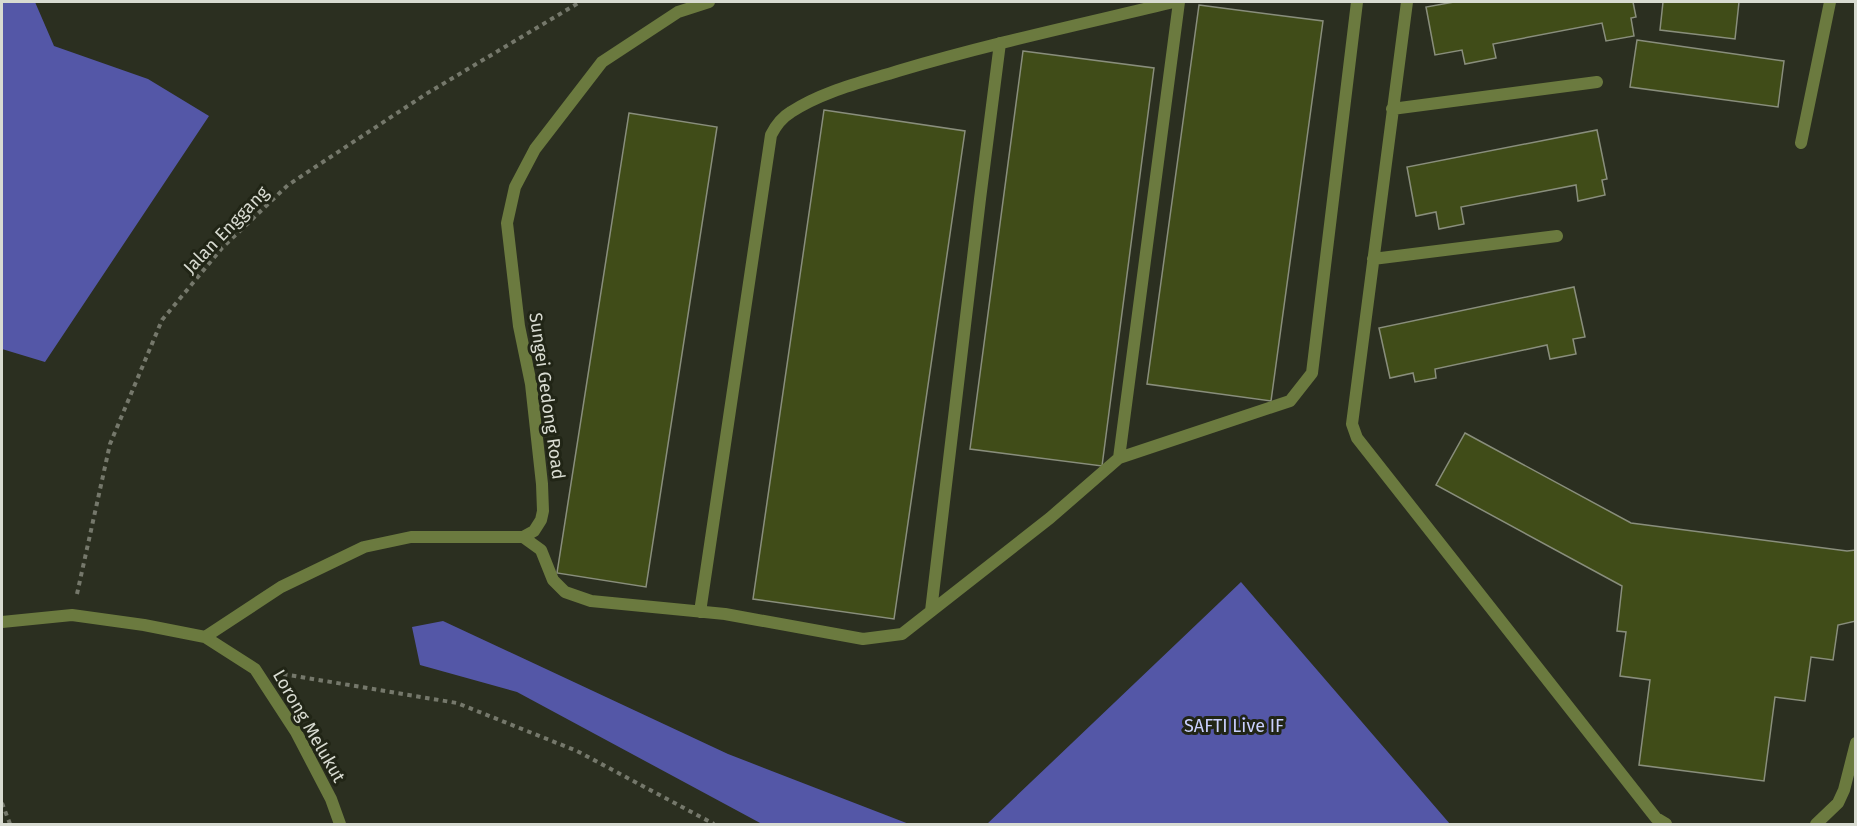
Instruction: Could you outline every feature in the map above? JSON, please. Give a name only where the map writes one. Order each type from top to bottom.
[{"type":"lane","name":"Sungei Gedong Road","points":[[523,537],[534,531],[541,520],[543,511],[531,384],[519,326],[507,224],[515,187],[535,149],[602,62],[678,12],[709,2]]},
{"type":"lane","points":[[700,612],[771,135],[778,122],[792,111],[849,86],[1000,43],[1174,2]]},
{"type":"lane","points":[[1119,458],[1179,2]]},
{"type":"lane","points":[[2,622],[72,615],[144,625],[205,637],[281,587],[364,547],[411,537],[523,537],[541,550],[553,580],[566,592],[591,601],[726,614],[863,639],[902,634],[1050,518],[1119,458],[1290,401],[1312,373],[1357,2]]},
{"type":"lane","points":[[1407,2],[1352,424],[1357,438],[1656,818],[1666,825]]},
{"type":"lane","points":[[1802,143],[1830,2]]},
{"type":"lane","points":[[931,611],[1000,43]]},
{"type":"lane","points":[[1392,110],[1598,82]]},
{"type":"lane","points":[[1373,259],[1557,236]]},
{"type":"lane","name":"Lorong Melukut","points":[[205,637],[255,669],[296,732],[331,800],[340,825]]},
{"type":"lane","points":[[1816,825],[1838,803],[1856,743]]},
{"type":"path","name":"Jalan Enggang","points":[[72,615],[110,444],[162,320],[222,248],[288,185],[426,94],[580,2]]},
{"type":"path","points":[[255,669],[457,703],[577,751],[714,825]]},
{"type":"path","points":[[2,803],[10,825]]},
{"type":"green space","points":[[2,2],[35,2],[54,46],[148,79],[209,116],[45,362],[2,349]]},
{"type":"green space","name":"SAFTI Live IF","points":[[1241,582],[1450,824],[987,824]]},
{"type":"green space","points":[[443,621],[728,754],[909,824],[762,824],[517,692],[420,665],[412,627]]},
{"type":"building","points":[[1454,2],[1633,2],[1636,17],[1631,18],[1634,36],[1606,41],[1602,23],[1493,44],[1496,58],[1465,64],[1462,50],[1435,55],[1426,7]]},
{"type":"building","points":[[1663,2],[1739,2],[1735,39],[1660,30]]},
{"type":"building","points":[[1199,5],[1323,21],[1271,401],[1147,384]]},
{"type":"building","points":[[1637,40],[1784,61],[1778,107],[1630,87]]},
{"type":"building","points":[[1023,51],[1154,68],[1102,466],[970,449]]},
{"type":"building","points":[[824,110],[965,131],[894,619],[753,599]]},
{"type":"building","points":[[629,113],[717,127],[646,587],[557,573]]},
{"type":"building","points":[[1597,130],[1607,179],[1602,180],[1605,195],[1578,201],[1576,185],[1461,207],[1464,224],[1439,229],[1436,212],[1416,216],[1407,167]]},
{"type":"building","points":[[1574,287],[1585,337],[1573,339],[1576,354],[1550,359],[1547,345],[1435,369],[1436,378],[1415,382],[1413,373],[1390,378],[1379,328]]},
{"type":"building","points":[[1465,433],[1631,523],[1847,551],[1856,550],[1856,621],[1838,625],[1833,660],[1811,657],[1805,701],[1775,697],[1764,781],[1639,765],[1650,680],[1620,676],[1626,632],[1617,631],[1622,586],[1436,485]]}]
